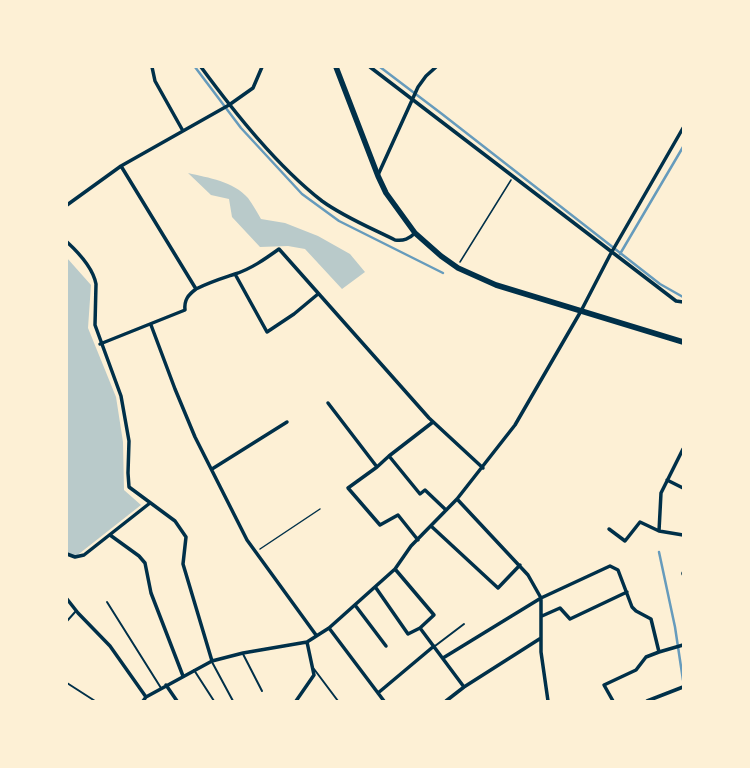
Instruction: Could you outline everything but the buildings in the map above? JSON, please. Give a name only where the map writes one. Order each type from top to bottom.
[{"type":"main road","points":[[336,67],[378,176],[396,210],[415,233],[441,256],[458,268],[496,285],[683,342]]},
{"type":"street","points":[[152,67],[155,80],[183,131]]},
{"type":"street","points":[[201,67],[229,105],[267,149],[323,201],[352,219],[395,240],[402,241],[410,238],[415,233]]},
{"type":"street","points":[[67,205],[121,166],[229,105],[253,88],[262,67]]},
{"type":"street","points":[[370,67],[676,301],[683,302]]},
{"type":"street","points":[[378,176],[418,87],[426,76],[436,67]]},
{"type":"street","points":[[143,701],[146,696],[212,660],[307,642],[329,628],[376,588],[395,569],[418,540],[457,499],[483,468],[515,425],[581,311],[616,244],[683,128]]},
{"type":"street","points":[[121,166],[196,289]]},
{"type":"street","points":[[67,242],[78,252],[95,278],[95,325],[100,344],[121,396],[129,441],[129,487],[175,520],[186,537],[183,564],[212,660]]},
{"type":"street","points":[[100,344],[151,325],[185,310],[184,303],[189,294],[196,289],[214,279],[235,274],[257,264],[279,249],[433,422],[483,468]]},
{"type":"street","points":[[235,274],[267,332],[294,314],[318,294]]},
{"type":"street","points":[[151,325],[175,389],[247,540],[316,635]]},
{"type":"street","points":[[328,403],[377,467]]},
{"type":"street","points":[[212,469],[287,422]]},
{"type":"street","points":[[418,540],[398,515],[380,525],[348,488],[433,422]]},
{"type":"street","points":[[659,531],[661,493],[683,449]]},
{"type":"street","points":[[389,456],[420,494],[425,490],[446,510]]},
{"type":"street","points":[[668,480],[683,488]]},
{"type":"street","points":[[457,499],[520,565],[528,575],[541,598],[541,638],[548,701]]},
{"type":"street","points":[[67,554],[75,557],[84,555],[150,503]]},
{"type":"street","points":[[609,529],[625,541],[640,522],[659,531],[683,535]]},
{"type":"street","points":[[431,526],[498,588],[520,565]]},
{"type":"street","points":[[110,535],[139,556],[145,563],[151,593],[183,676]]},
{"type":"street","points":[[443,658],[541,598],[610,566],[618,570],[632,606],[636,611],[651,619],[659,652]]},
{"type":"street","points":[[376,588],[408,634],[420,628],[434,615],[395,569]]},
{"type":"street","points":[[542,616],[560,608],[570,619],[627,592]]},
{"type":"street","points":[[67,599],[76,611],[110,646],[146,696]]},
{"type":"street","points":[[355,605],[386,646]]},
{"type":"street","points":[[329,628],[384,701]]},
{"type":"street","points":[[420,628],[464,687]]},
{"type":"street","points":[[446,701],[464,687],[541,638]]},
{"type":"street","points":[[296,701],[314,675],[314,669],[307,642]]},
{"type":"street","points":[[613,701],[604,685],[636,670],[646,657],[683,645]]},
{"type":"street","points":[[378,693],[434,646]]},
{"type":"street","points":[[166,686],[177,701]]},
{"type":"street","points":[[647,701],[683,687]]},
{"type":"lane","points":[[107,602],[161,688]]},
{"type":"lane","points":[[67,621],[76,611]]},
{"type":"lane","points":[[434,646],[464,624]]},
{"type":"lane","points":[[243,653],[262,692]]},
{"type":"lane","points":[[212,660],[233,701]]},
{"type":"lane","points":[[314,669],[338,701]]},
{"type":"lane","points":[[194,670],[214,701]]},
{"type":"lane","points":[[67,683],[95,701]]},
{"type":"path","points":[[458,268],[512,177]]},
{"type":"path","points":[[256,552],[320,509]]},
{"type":"shaded area","points":[[188,173],[228,184],[242,192],[248,198],[261,219],[285,223],[318,236],[350,254],[365,272],[342,289],[305,249],[288,246],[260,247],[232,217],[229,199],[211,195]]},
{"type":"shaded area","points":[[67,258],[91,285],[88,328],[116,397],[123,442],[124,490],[141,505],[75,557],[67,554]]},
{"type":"waterway","points":[[195,67],[241,128],[302,194],[339,221],[443,273]]},
{"type":"waterway","points":[[380,67],[660,284],[683,297]]},
{"type":"waterway","points":[[620,254],[683,147]]},
{"type":"waterway","points":[[659,552],[675,627],[683,680]]}]
